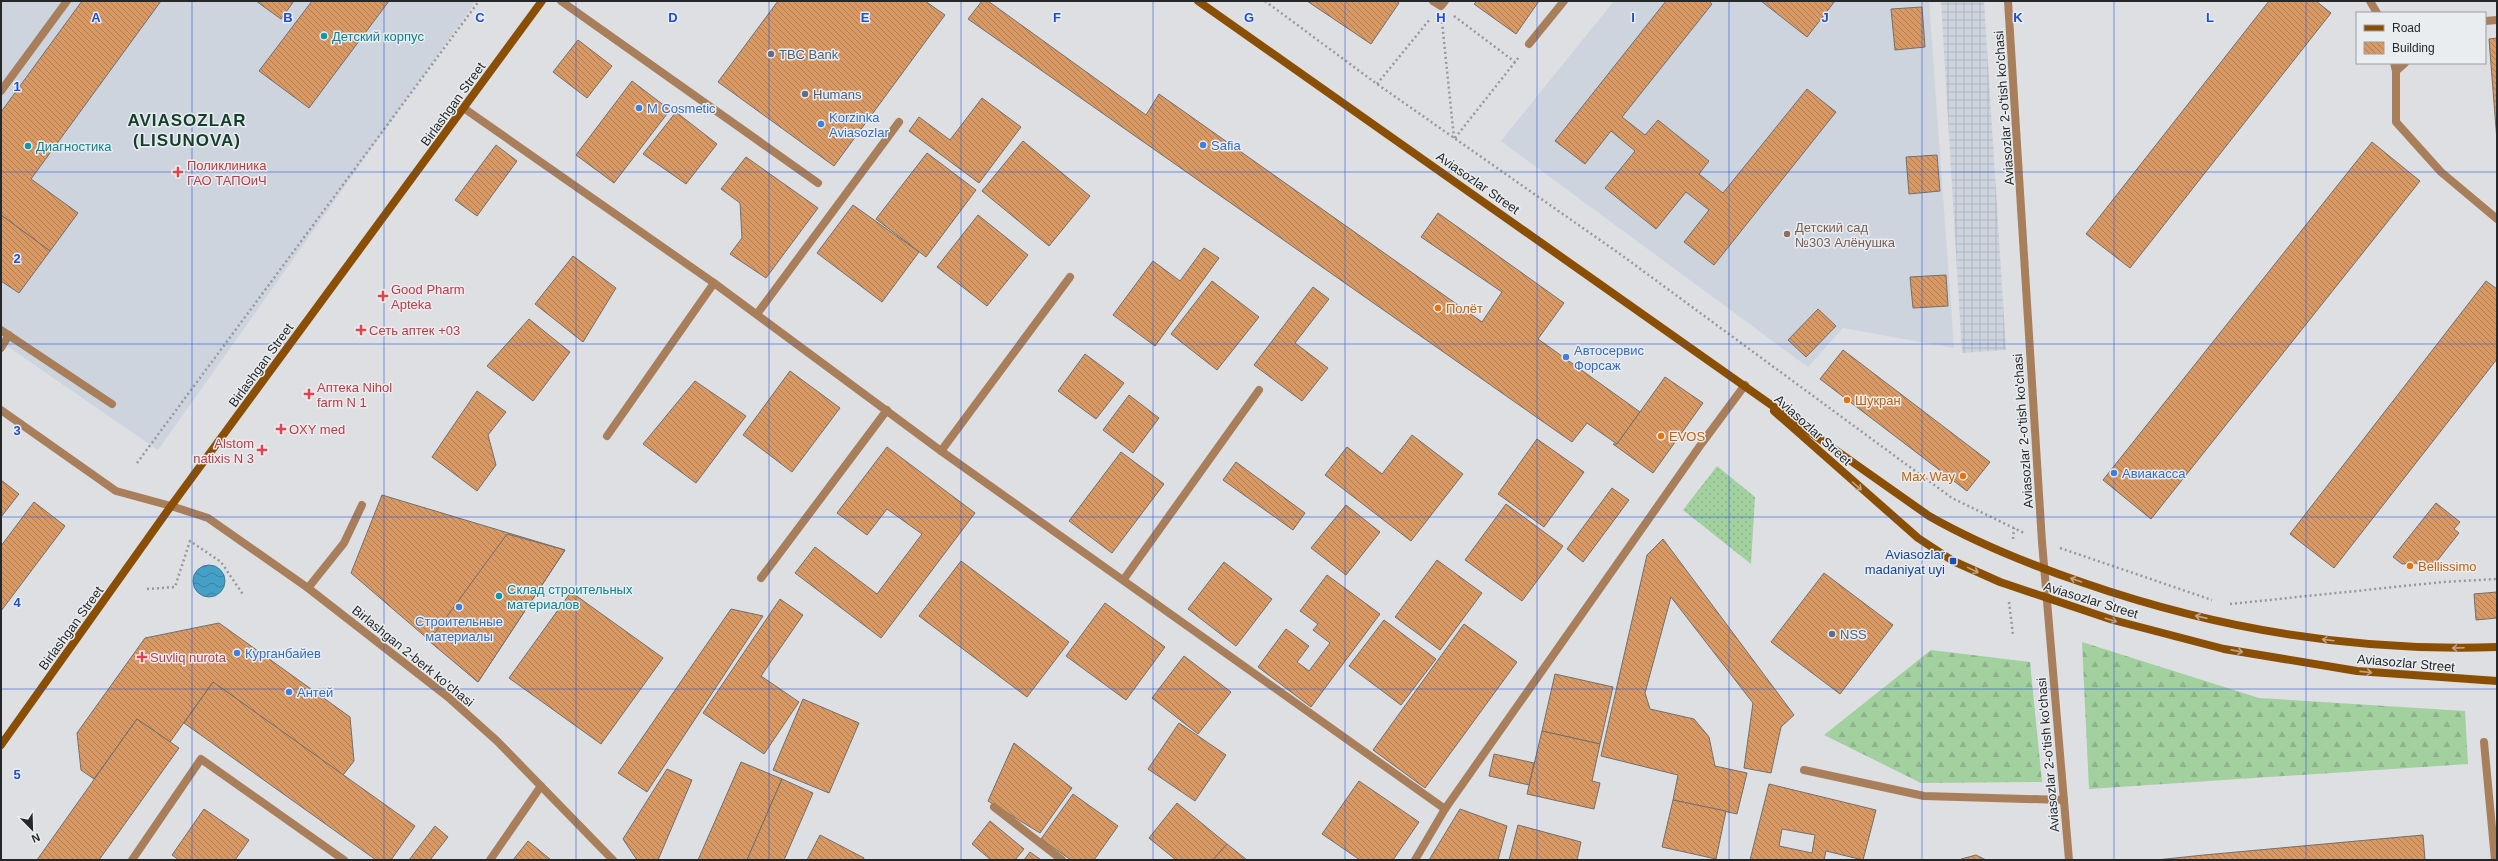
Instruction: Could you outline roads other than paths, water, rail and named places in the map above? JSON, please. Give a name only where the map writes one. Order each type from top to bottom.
[{"type":"main road","name":"Birlashgan Street","points":[[1,745],[171,506],[465,108],[542,1]]},
{"type":"main road","name":"Aviasozlar Street","points":[[1198,1],[1929,516],[1988,546],[2044,569],[2169,610],[2242,627],[2374,645],[2444,649],[2497,647]]},
{"type":"main road","name":"Aviasozlar Street","points":[[1745,385],[1918,538],[1976,572],[2047,600],[2180,639],[2269,658],[2372,673],[2497,682]]},
{"type":"street","points":[[1,91],[67,1]]},
{"type":"street","points":[[561,1],[818,183]]},
{"type":"street","points":[[1433,1],[1443,4]]},
{"type":"street","points":[[1529,44],[1564,1]]},
{"type":"street","name":"Aviasozlar 2-o'tish ko'chasi","points":[[2008,1],[2042,542],[2069,860]]},
{"type":"street","points":[[2370,1],[2376,12]]},
{"type":"street","points":[[2486,21],[2497,20]]},
{"type":"street","points":[[2395,67],[2396,122],[2441,172],[2497,218]]},
{"type":"street","points":[[465,108],[714,283],[941,450],[1124,579],[1445,810]]},
{"type":"street","points":[[757,314],[900,122]]},
{"type":"street","points":[[941,450],[1070,277]]},
{"type":"street","points":[[607,436],[714,283]]},
{"type":"street","points":[[1,330],[112,404]]},
{"type":"street","points":[[1,348],[10,335]]},
{"type":"street","points":[[1415,860],[1445,810],[1698,449],[1745,385]]},
{"type":"street","points":[[1124,579],[1259,390]]},
{"type":"street","name":"Birlashgan 2-berk ko'chasi","points":[[1,410],[116,491],[208,518],[308,588],[448,697],[541,786],[613,860]]},
{"type":"street","points":[[761,578],[887,410]]},
{"type":"street","points":[[308,588],[344,543],[362,505]]},
{"type":"street","points":[[2484,742],[2495,860]]},
{"type":"street","points":[[132,860],[201,759],[344,860]]},
{"type":"street","points":[[1804,770],[1924,796],[2064,800]]},
{"type":"street","points":[[490,860],[541,786]]},
{"type":"street","points":[[994,807],[1062,860]]},
{"type":"water","points":[[206,565],[212,565],[222,572],[225,581],[224,587],[218,594],[212,597],[206,597],[196,590],[193,584],[193,578],[200,568]]},
{"type":"place","name":"Детский корпус","points":[[324,36]]},
{"type":"place","name":"TBC Bank","points":[[771,54]]},
{"type":"place","name":"Humans","points":[[805,94]]},
{"type":"place","name":"M Cosmetic","points":[[639,108]]},
{"type":"place","name":"Korzinka Aviasozlar","points":[[821,124]]},
{"type":"place","name":"Safia","points":[[1203,145]]},
{"type":"place","name":"Диагностика","points":[[28,146]]},
{"type":"place","name":"Поликлиника ГАО ТАПОиЧ","points":[[178,172]]},
{"type":"place","name":"Детский сад №303 Алёнушка","points":[[1787,234]]},
{"type":"place","name":"Good Pharm Apteka","points":[[383,296]]},
{"type":"place","name":"Полёт","points":[[1438,308]]},
{"type":"place","name":"Сеть аптек +03","points":[[361,330]]},
{"type":"place","name":"Автосервис Форсаж","points":[[1566,357]]},
{"type":"place","name":"Аптека Nihol farm N 1","points":[[309,394]]},
{"type":"place","name":"Шукран","points":[[1847,400]]},
{"type":"place","name":"OXY med","points":[[281,429]]},
{"type":"place","name":"EVOS","points":[[1661,436]]},
{"type":"place","name":"Alstom natixis N 3","points":[[262,450]]},
{"type":"place","name":"Авиакасса","points":[[2114,473]]},
{"type":"place","name":"Max Way","points":[[1963,476]]},
{"type":"place","name":"Aviasozlar madaniyat uyi","points":[[1953,561]]},
{"type":"place","name":"Bellissimo","points":[[2410,566]]},
{"type":"place","name":"Склад строительных материалов","points":[[499,596]]},
{"type":"place","name":"Строительные материалы","points":[[459,607]]},
{"type":"place","name":"NSS","points":[[1832,634]]},
{"type":"place","name":"Курганбайев","points":[[237,653]]},
{"type":"place","name":"Suvliq nurota","points":[[142,657]]},
{"type":"place","name":"Антей","points":[[289,692]]},
{"type":"district","name":"AVIASOZLAR (LISUNOVA)","points":[[187,130]]}]
